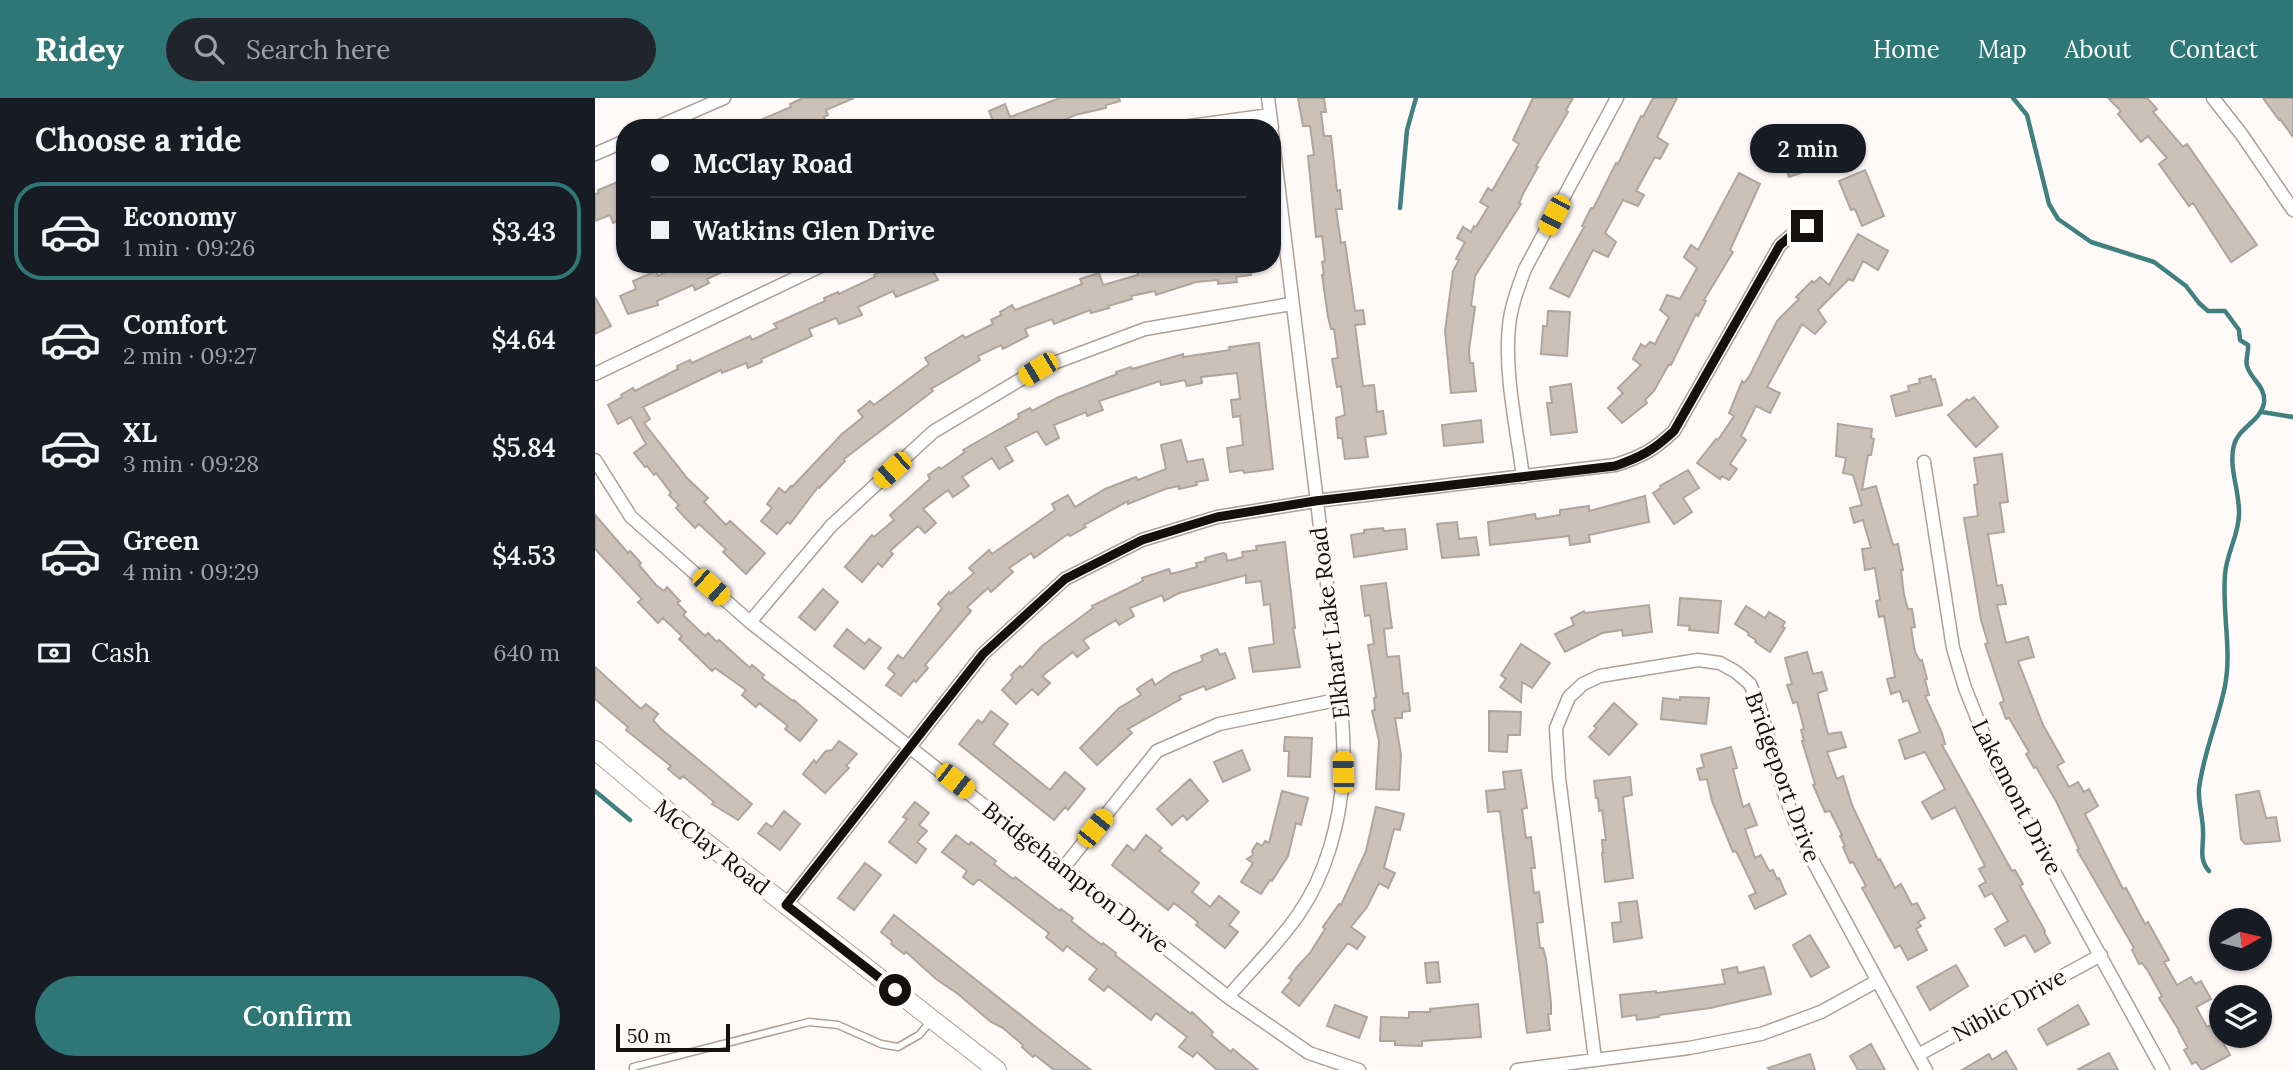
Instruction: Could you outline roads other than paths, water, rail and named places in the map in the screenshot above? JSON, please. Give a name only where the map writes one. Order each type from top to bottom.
[{"type":"main road","name":"McClay Road","points":[[595,750],[638,788],[997,1070]]},
{"type":"street","points":[[676,119],[724,98]]},
{"type":"street","points":[[1268,98],[1271,119]]},
{"type":"street","points":[[1523,477],[1508,355],[1514,297],[1525,269],[1617,98]]},
{"type":"street","points":[[2213,98],[2293,210]]},
{"type":"street","points":[[595,154],[616,145]]},
{"type":"street","name":"Elkhart Lake Road","points":[[1228,997],[1298,915],[1321,871],[1339,813],[1343,772],[1341,699],[1281,214]]},
{"type":"street","points":[[786,905],[983,654],[1065,579],[1142,540],[1217,517],[1315,501],[1615,466],[1640,457],[1656,448],[1674,431],[1780,245],[1807,226]]},
{"type":"street","points":[[595,374],[806,273]]},
{"type":"street","points":[[750,622],[831,526],[933,432],[1038,369],[1145,329],[1291,304]]},
{"type":"street","name":"Bridgehampton Drive","points":[[595,460],[631,517],[750,622],[1228,997],[1309,1053],[1359,1070]]},
{"type":"street","name":"Lakemont Drive","points":[[1924,462],[1953,648],[1965,688],[1997,768],[2163,1070]]},
{"type":"street","name":"Bridgeport Drive","points":[[1595,1059],[1559,778],[1556,728],[1569,697],[1583,684],[1600,676],[1698,660],[1720,663],[1750,684],[1759,705],[1784,793],[1803,843],[1926,1070]]},
{"type":"street","points":[[1064,867],[1157,751],[1219,724],[1341,699]]},
{"type":"street","name":"Niblic Drive","points":[[1918,1055],[2101,955]]},
{"type":"street","points":[[1517,1070],[1689,1048],[1761,1034],[1821,1012],[1878,981]]},
{"type":"lane","points":[[633,1070],[633,1067],[810,1022],[838,1025],[881,1044],[898,1047],[919,1035],[933,1020]]},
{"type":"waterway","points":[[1400,208],[1407,130],[1416,98]]},
{"type":"waterway","points":[[2013,98],[2027,115],[2049,204],[2058,219],[2091,242],[2154,262],[2186,286],[2208,311],[2225,311],[2239,330],[2240,340],[2248,345],[2247,366],[2263,392],[2262,409],[2236,439],[2233,453],[2239,514],[2225,575],[2227,672],[2199,789],[2203,857],[2209,871]]},
{"type":"waterway","points":[[2262,412],[2293,417]]},
{"type":"waterway","points":[[595,791],[630,820]]}]
